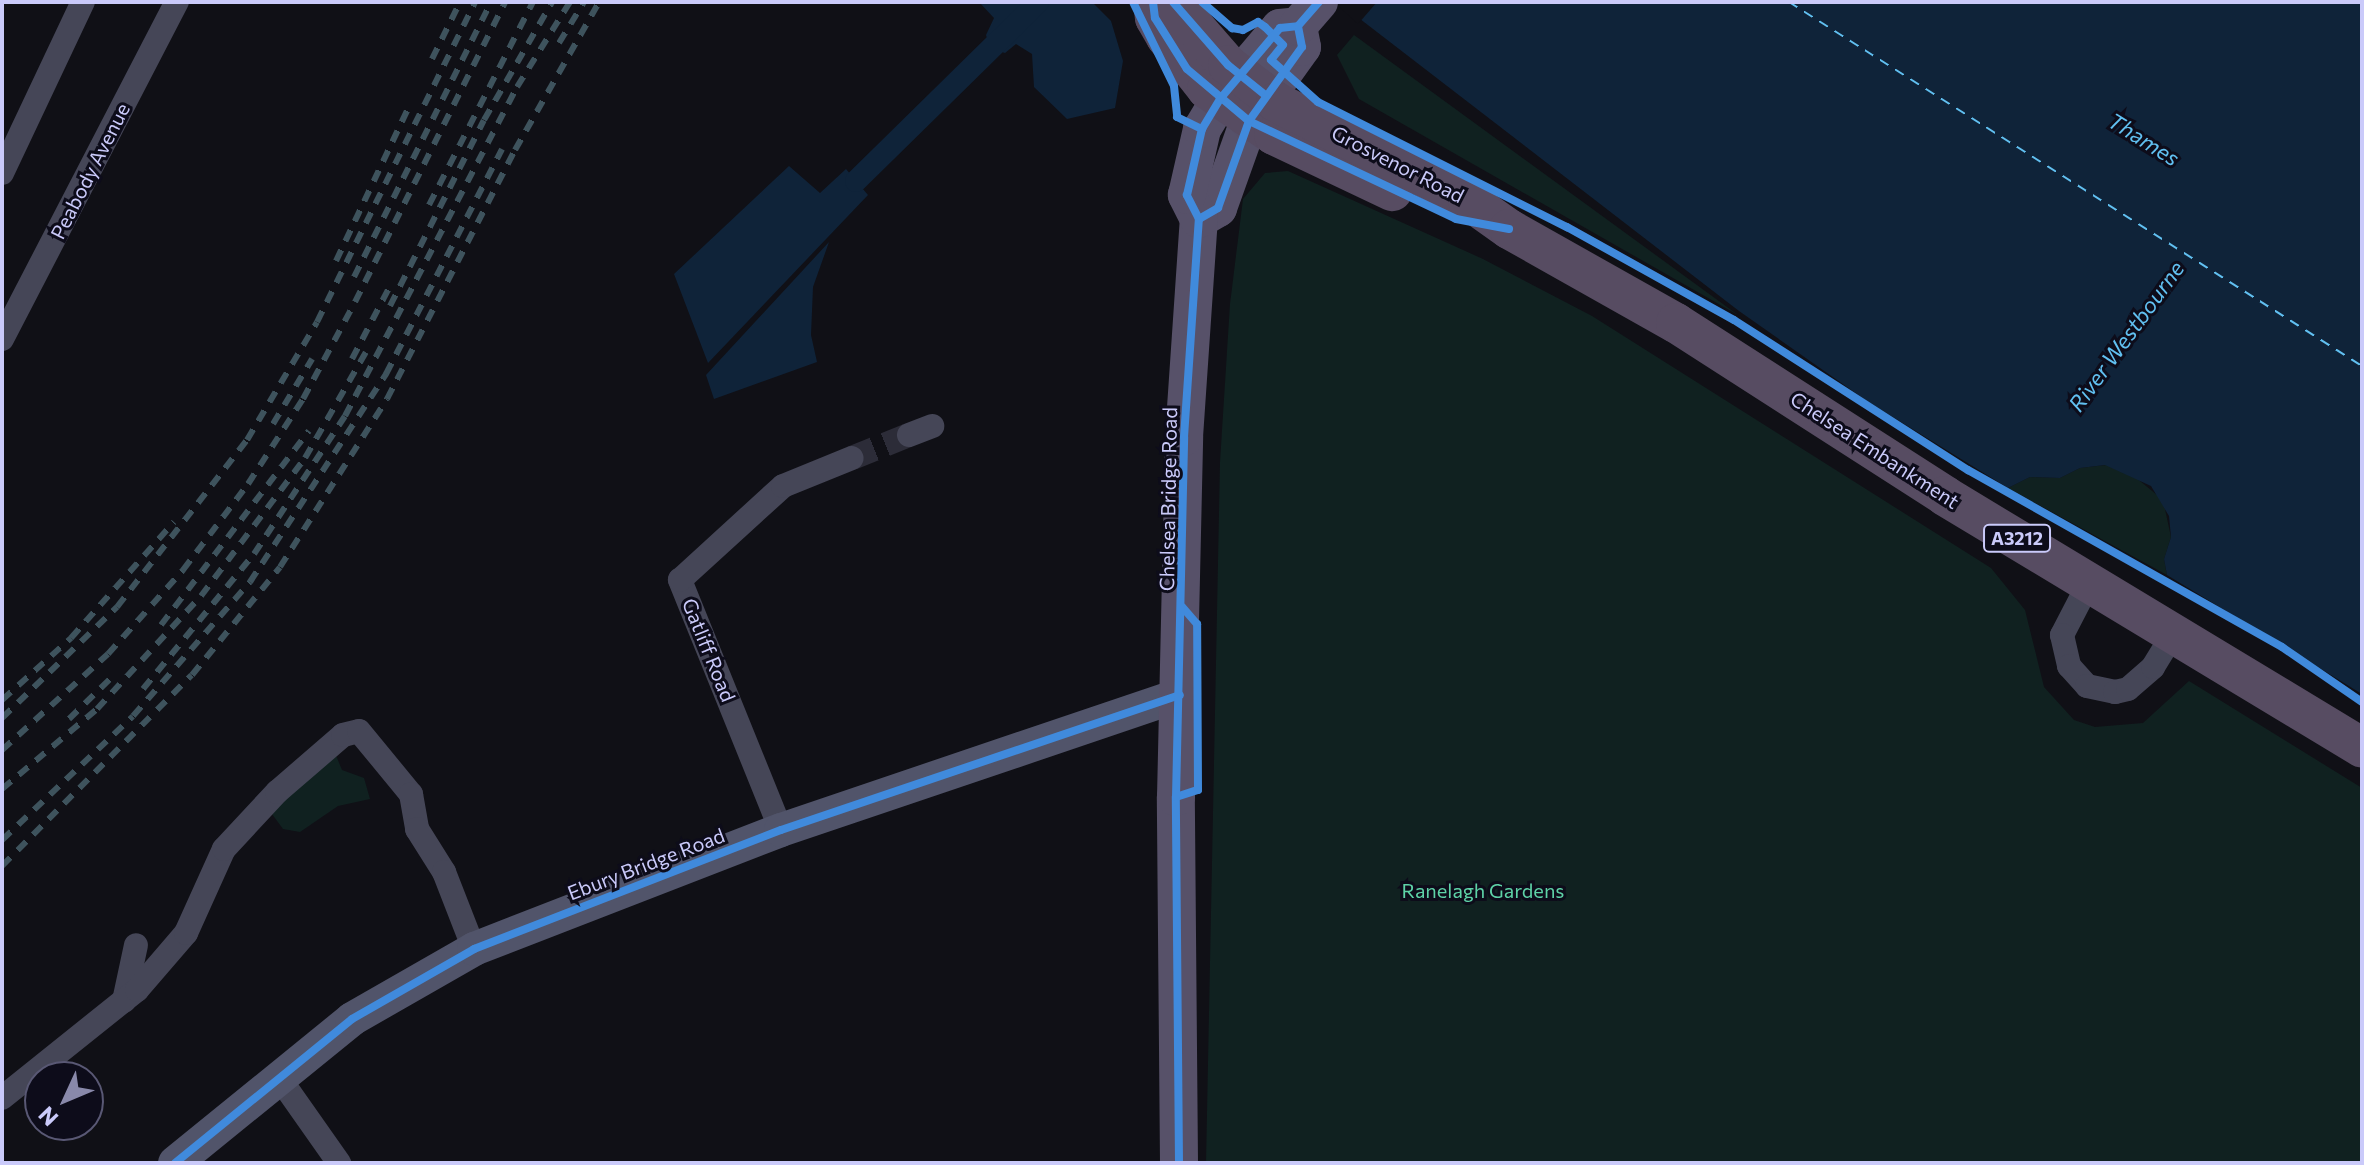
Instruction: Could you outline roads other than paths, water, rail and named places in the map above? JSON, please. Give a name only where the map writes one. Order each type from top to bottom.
[{"type":"highway","name":"Grosvenor Road","points":[[1153,2],[1155,18],[1180,60],[1456,219],[1509,229]]},
{"type":"highway","name":"Grosvenor Road","points":[[1173,2],[1243,97]]},
{"type":"highway","name":"Chelsea Embankment","points":[[1509,229],[1676,323],[1945,496],[2175,631],[2362,748]]},
{"type":"main road","points":[[1243,97],[1280,28],[1312,10]]},
{"type":"main road","name":"Chelsea Bridge Road","points":[[1179,1163],[1184,437],[1199,219],[1218,208],[1243,97]]},
{"type":"main road","name":"Ebury Bridge Road","points":[[175,1163],[352,1019],[474,949],[781,830],[1180,695]]},
{"type":"street","points":[[2,173],[83,2]]},
{"type":"street","name":"Peabody Avenue","points":[[2,339],[177,2]]},
{"type":"street","name":"Gatliff Road","points":[[781,830],[680,580],[783,486],[852,458]]},
{"type":"street","points":[[2090,581],[2062,635],[2069,666],[2087,686],[2115,692],[2128,689],[2153,667],[2175,631]]},
{"type":"street","points":[[2,1098],[124,1001],[186,933],[224,849],[277,792],[343,735],[359,731],[411,794],[417,829],[444,872],[474,949]]},
{"type":"street","points":[[124,1001],[136,945]]},
{"type":"street","points":[[280,1079],[332,1160]]},
{"type":"water","points":[[979,2],[1092,2],[1111,21],[1123,61],[1115,108],[1067,119],[1034,87],[1032,54],[1016,44],[1005,53],[990,48],[986,35],[994,18]]},
{"type":"water","points":[[1338,2],[2362,2],[2362,694],[2167,575],[2164,559],[2171,537],[2169,516],[2151,486],[2105,465],[2080,468],[2060,478],[2030,477],[2008,488],[1867,401],[1739,311]]},
{"type":"water","points":[[789,166],[820,193],[846,169],[868,195],[708,363],[674,274]]},
{"type":"water","points":[[829,242],[813,287],[811,335],[817,362],[714,399],[706,375]]},
{"type":"waterway","points":[[856,181],[1038,2]]},
{"type":"tunnel","points":[[852,458],[909,435]]},
{"type":"railway","points":[[432,59],[460,2]]},
{"type":"railway","points":[[2,718],[117,607],[247,440],[317,322],[475,2]]},
{"type":"railway","points":[[354,277],[491,2]]},
{"type":"railway","points":[[2,750],[108,654],[183,570],[248,484],[303,399],[355,302],[505,2]]},
{"type":"railway","points":[[429,205],[533,2]]},
{"type":"railway","points":[[390,306],[484,120],[552,2]]},
{"type":"railway","points":[[143,689],[254,554],[345,416],[517,87],[570,2]]},
{"type":"railway","points":[[559,43],[584,2]]},
{"type":"railway","points":[[2,866],[192,675],[280,567],[387,399],[515,150],[599,2]]},
{"type":"railway","points":[[336,261],[408,109]]},
{"type":"railway","points":[[2,840],[133,716],[250,582],[386,374],[502,149]]},
{"type":"railway","points":[[352,359],[389,288]]},
{"type":"railway","points":[[2,789],[97,709],[201,596],[305,458],[366,352]]},
{"type":"railway","points":[[273,424],[312,359]]},
{"type":"railway","points":[[161,625],[309,431]]},
{"type":"railway","points":[[2,700],[71,638],[174,522]]},
{"type":"railway","points":[[69,719],[112,677]]},
{"type":"water label","name":"Thames","points":[[2144,139]]},
{"type":"water label","name":"River Westbourne","points":[[2126,336]]},
{"type":"park label","name":"Ranelagh Gardens","points":[[1483,890]]}]
